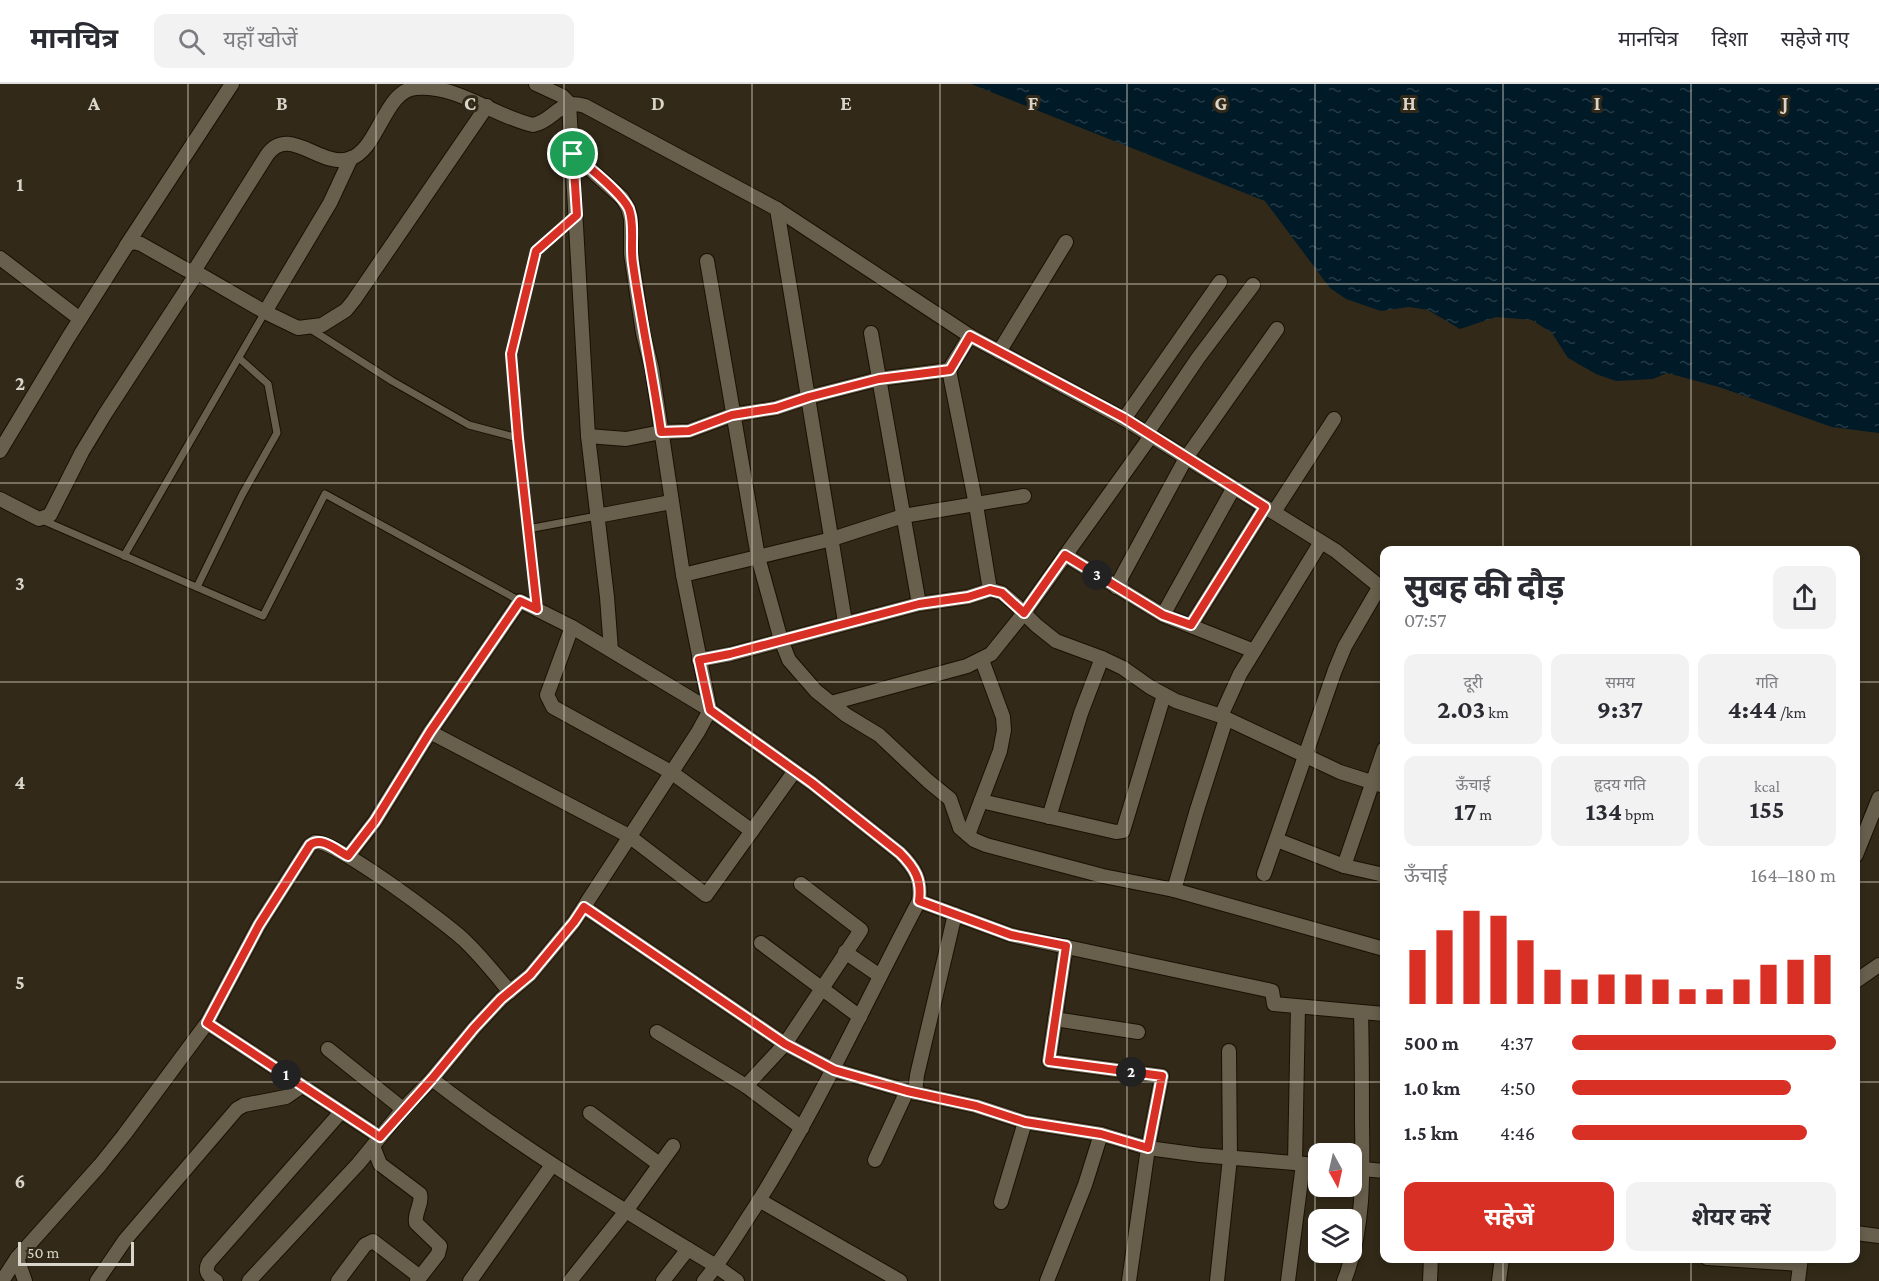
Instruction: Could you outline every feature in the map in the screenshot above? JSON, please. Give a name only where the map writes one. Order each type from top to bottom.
[{"type":"street","points":[[0,451],[80,319],[232,84]]},
{"type":"street","points":[[536,84],[562,96],[569,103],[585,105],[777,209],[970,336],[1124,418],[1233,489],[1336,551],[1380,586]]},
{"type":"street","points":[[0,500],[39,519],[50,515],[82,452],[105,414],[196,272],[267,155],[277,144],[290,142],[333,160],[351,159],[358,155],[394,102],[406,90],[425,88],[448,92],[533,125],[544,121],[569,103]]},
{"type":"street","points":[[569,103],[588,436],[611,650]]},
{"type":"street","points":[[125,248],[130,243],[136,242],[298,328],[322,325],[334,319],[354,300],[487,106]]},
{"type":"street","points":[[249,1281],[376,1142],[474,1028],[530,975],[574,922],[710,710],[683,575],[652,369],[643,333],[631,254],[631,219],[622,198],[573,154]]},
{"type":"street","points":[[265,312],[330,203],[351,159]]},
{"type":"street","points":[[777,209],[845,622]]},
{"type":"street","points":[[999,352],[1066,242]]},
{"type":"street","points":[[0,258],[80,319]]},
{"type":"street","points":[[707,261],[758,557],[781,640],[789,660],[816,691],[846,715],[879,735],[950,799],[960,828],[986,845],[1028,858],[1103,876],[1174,890],[1380,948]]},
{"type":"street","points":[[1124,418],[1220,282]]},
{"type":"street","points":[[831,703],[967,666],[982,660],[1001,643],[1149,434],[1198,358],[1253,285]]},
{"type":"street","points":[[1116,587],[1186,458],[1277,329]]},
{"type":"street","points":[[871,333],[919,604]]},
{"type":"street","points":[[970,336],[950,370],[990,590]]},
{"type":"street","points":[[588,436],[626,439],[661,432],[689,431],[732,415],[776,408],[879,379],[950,370]]},
{"type":"street","points":[[1191,625],[1269,509],[1334,419]]},
{"type":"street","points":[[1163,615],[1233,489]]},
{"type":"street","points":[[683,575],[832,539],[903,516],[1024,496]]},
{"type":"street","points":[[597,516],[672,502]]},
{"type":"street","points":[[1174,890],[1223,717],[1240,674],[1321,542]]},
{"type":"street","points":[[1065,555],[1163,615],[1254,651]]},
{"type":"street","points":[[699,660],[730,654],[919,604],[968,597],[990,590],[1002,593],[1056,641],[1123,668],[1150,687],[1176,701],[1223,717],[1340,772],[1379,784],[1344,866]]},
{"type":"street","points":[[1264,874],[1346,646],[1380,591]]},
{"type":"street","points":[[348,856],[375,821],[430,732],[520,601],[572,627],[710,710],[812,783],[912,865],[921,888],[919,901],[879,976],[834,1070],[802,1128],[717,1266],[704,1281]]},
{"type":"street","points":[[572,627],[547,695],[553,707],[671,772],[752,831]]},
{"type":"street","points":[[1049,817],[1081,713],[1102,658]]},
{"type":"street","points":[[968,835],[1003,740],[1004,730],[1003,717],[982,660]]},
{"type":"street","points":[[981,801],[1116,832],[1123,831],[1164,695]]},
{"type":"street","points":[[430,732],[629,836],[706,895],[794,772]]},
{"type":"street","points":[[1860,845],[1879,798]]},
{"type":"street","points":[[1277,840],[1344,866],[1380,874]]},
{"type":"street","points":[[2,1281],[17,1258],[106,1158],[207,1023],[259,925],[310,845],[315,842],[321,841],[348,856],[440,920],[479,956],[510,992]]},
{"type":"street","points":[[746,1086],[785,1044],[861,930],[801,884]]},
{"type":"street","points":[[919,901],[1011,935],[1272,991],[1274,1004],[1380,1014]]},
{"type":"street","points":[[584,907],[785,1044],[834,1070],[911,1092],[976,1106],[1025,1122],[1101,1134],[1148,1148],[1308,1164]]},
{"type":"street","points":[[875,1160],[911,1092],[917,1075],[955,914]]},
{"type":"street","points":[[761,943],[860,1017]]},
{"type":"street","points":[[1066,946],[1049,1061],[1162,1076],[1148,1148],[1129,1281]]},
{"type":"street","points":[[845,952],[879,976]]},
{"type":"street","points":[[1860,978],[1879,965]]},
{"type":"street","points":[[1288,1281],[1299,1164],[1298,1007]]},
{"type":"street","points":[[1358,1143],[1361,1012]]},
{"type":"street","points":[[1055,1019],[1138,1032]]},
{"type":"street","points":[[207,1023],[341,1112],[376,1142],[380,1164],[420,1194],[422,1199],[415,1216],[416,1223],[440,1246],[438,1254],[419,1279],[373,1241],[365,1245],[338,1281]]},
{"type":"street","points":[[657,1032],[746,1086],[802,1128]]},
{"type":"street","points":[[328,1049],[403,1109]]},
{"type":"street","points":[[1217,1281],[1230,1158],[1229,1051]]},
{"type":"street","points":[[432,1079],[480,1117],[552,1165],[717,1266],[737,1281]]},
{"type":"street","points":[[97,1281],[125,1240],[237,1109],[244,1104],[286,1097],[302,1086]]},
{"type":"street","points":[[216,1281],[208,1275],[209,1262],[341,1112]]},
{"type":"street","points":[[590,1113],[659,1164]]},
{"type":"street","points":[[1001,1202],[1025,1122]]},
{"type":"street","points":[[1047,1281],[1101,1134]]},
{"type":"street","points":[[570,1281],[626,1211],[673,1146]]},
{"type":"street","points":[[470,1281],[552,1165]]},
{"type":"street","points":[[1362,1169],[1380,1171]]},
{"type":"street","points":[[1344,1281],[1349,1269],[1358,1223],[1358,1197]]},
{"type":"street","points":[[759,1200],[900,1281]]},
{"type":"street","points":[[1860,1234],[1879,1236]]},
{"type":"street","points":[[663,1281],[688,1249]]},
{"type":"street","points":[[17,1258],[25,1281]]},
{"type":"street","points":[[1430,1281],[1431,1263]]},
{"type":"street","points":[[1499,1281],[1501,1263]]},
{"type":"street","points":[[1798,1281],[1800,1263]]},
{"type":"lane","points":[[537,609],[511,354],[536,251],[577,215]]},
{"type":"lane","points":[[124,556],[265,312]]},
{"type":"lane","points":[[309,328],[392,381],[469,425],[518,438]]},
{"type":"lane","points":[[198,588],[243,495],[277,433],[268,384],[239,358]]},
{"type":"lane","points":[[39,519],[263,616],[325,494],[520,601]]},
{"type":"lane","points":[[528,529],[597,516]]},
{"type":"water","points":[[971,84],[1879,84],[1879,433],[1832,427],[1719,387],[1667,373],[1653,379],[1616,381],[1596,374],[1568,358],[1552,333],[1532,320],[1496,317],[1460,329],[1428,310],[1409,307],[1381,311],[1346,299],[1330,288],[1265,201]]},
{"type":"route","points":[[573,154],[622,198],[628,208],[631,219],[631,254],[661,432],[689,431],[732,415],[776,408],[879,379],[950,370],[970,336],[1124,418],[1233,489],[1265,507],[1191,625],[1163,615],[1065,555],[1024,613],[1002,593],[990,590],[968,597],[919,604],[730,654],[699,660],[710,710],[812,783],[900,853],[917,874],[921,888],[919,901],[1011,935],[1066,946],[1049,1061],[1162,1076],[1148,1148],[1101,1134],[1025,1122],[976,1106],[907,1091],[834,1070],[785,1044],[584,907],[530,975],[501,999],[474,1028],[380,1137],[207,1023],[259,925],[310,845],[321,841],[348,856],[375,821],[430,732],[520,601],[537,609],[511,354],[536,251],[577,215],[573,154]]}]
